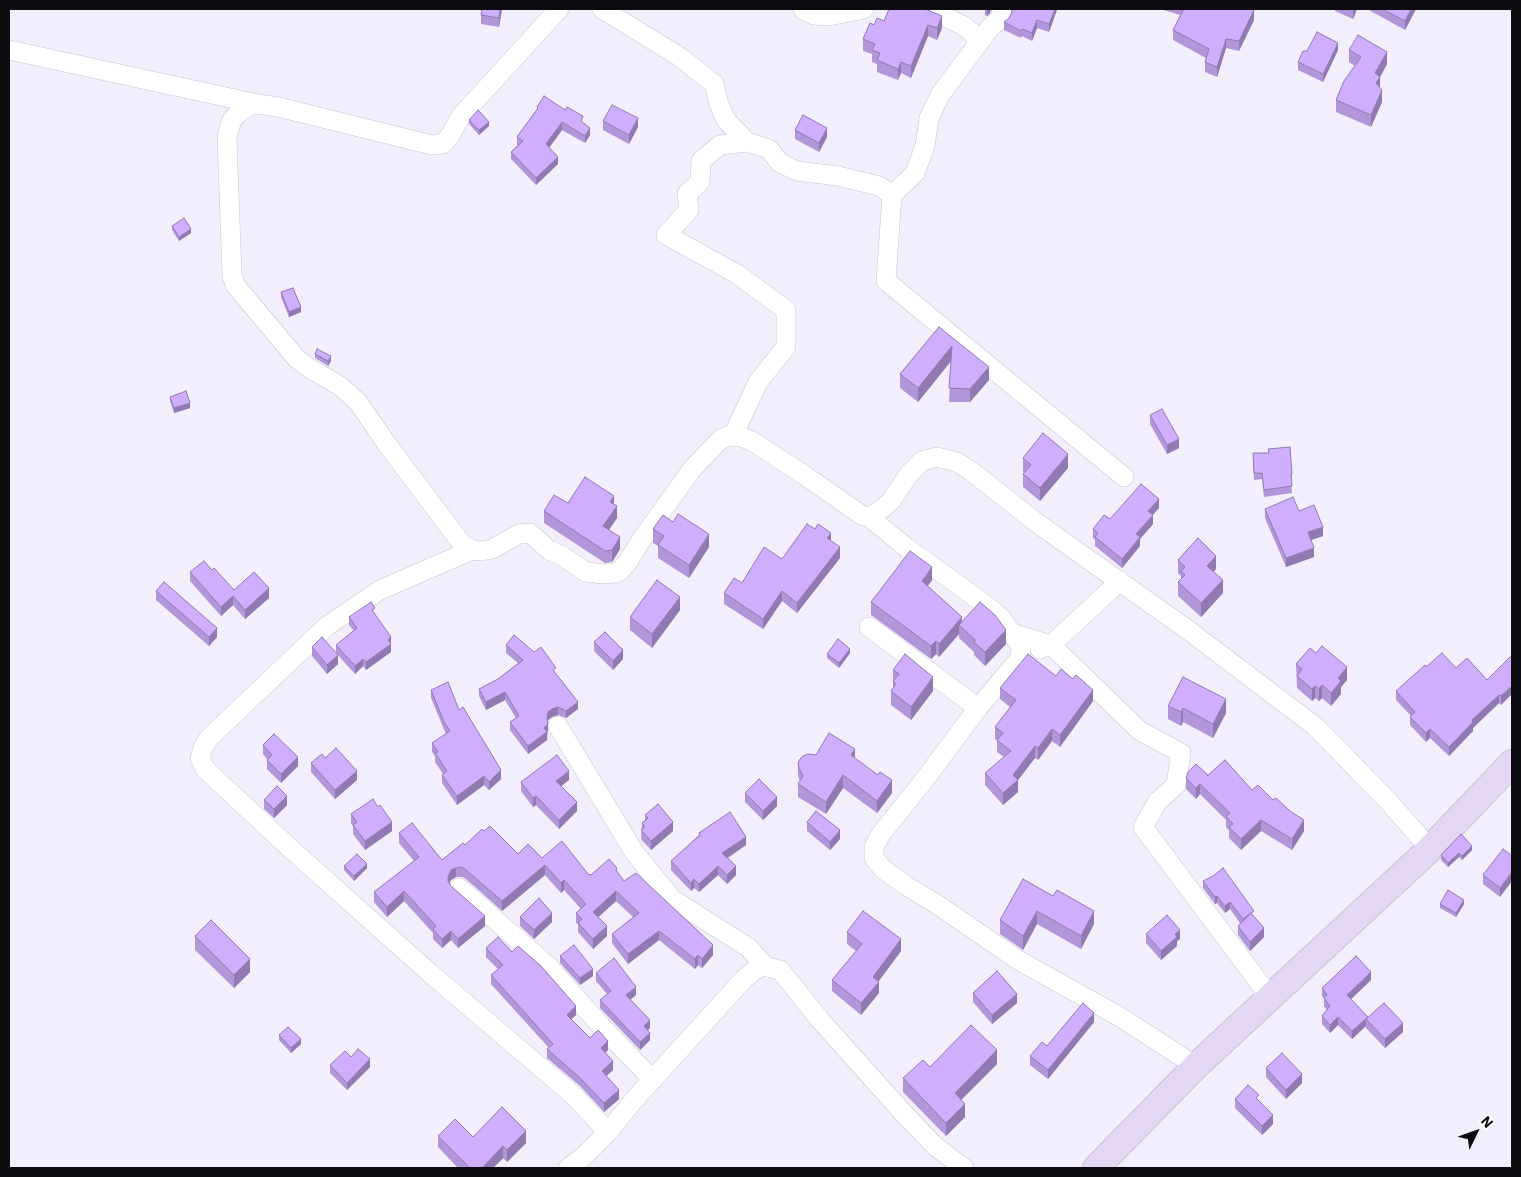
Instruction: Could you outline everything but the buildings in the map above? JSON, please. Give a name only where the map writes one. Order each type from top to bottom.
[{"type":"street","points":[[9,50],[278,107],[432,145],[443,144],[461,116],[559,9]]},
{"type":"street","points":[[602,9],[680,57],[714,84],[719,104],[726,120],[747,142]]},
{"type":"street","points":[[803,9],[814,15],[829,16],[864,9]]},
{"type":"street","points":[[929,9],[964,26],[980,40]]},
{"type":"street","points":[[1002,9],[1000,18],[980,40],[940,95],[929,118],[925,146],[915,173],[892,196],[886,281],[1124,477]]},
{"type":"street","points":[[258,104],[249,106],[237,114],[230,125],[227,139],[232,275],[236,284],[297,358],[308,368],[340,386],[358,402],[462,544],[472,550],[482,551],[492,549],[519,534],[530,533],[549,550],[586,572],[616,573],[629,560],[693,468],[721,439],[729,436],[741,437],[752,441],[804,475],[851,509],[863,516],[869,517],[907,548],[986,605],[1002,619],[1021,646],[1020,658]]},
{"type":"street","points":[[733,436],[758,382],[786,347],[786,310],[737,274],[666,236],[689,210],[686,194],[700,182],[701,162],[720,145],[747,142],[769,149],[780,163],[797,171],[838,176],[878,186],[892,196]]},
{"type":"street","points":[[869,517],[882,510],[891,501],[908,474],[922,461],[937,457],[957,462],[1037,523],[1188,630],[1316,727],[1389,802],[1430,849]]},
{"type":"street","points":[[472,550],[380,590],[327,626],[210,738],[203,748],[200,758],[205,769],[292,850],[431,974],[573,1095],[608,1132]]},
{"type":"street","points":[[1120,582],[1051,645],[1020,658],[978,708],[922,784],[881,834],[874,846],[874,858],[883,869],[905,885],[938,905],[1018,960],[1120,1017],[1196,1066]]},
{"type":"street","points":[[869,627],[978,708]]},
{"type":"street","points":[[1012,633],[1051,645],[1140,731],[1181,754],[1176,785],[1158,801],[1144,827],[1270,997]]},
{"type":"street","points":[[558,726],[634,852],[672,899],[749,948],[765,966],[780,970],[821,1021],[906,1116],[936,1147],[964,1168]]},
{"type":"street","points":[[1096,1168],[1196,1066],[1430,849],[1512,764]]},
{"type":"street","points":[[460,888],[549,967],[601,1026],[653,1080]]},
{"type":"street","points":[[568,1168],[582,1158],[608,1132],[634,1100],[744,979],[755,970],[765,966]]}]
